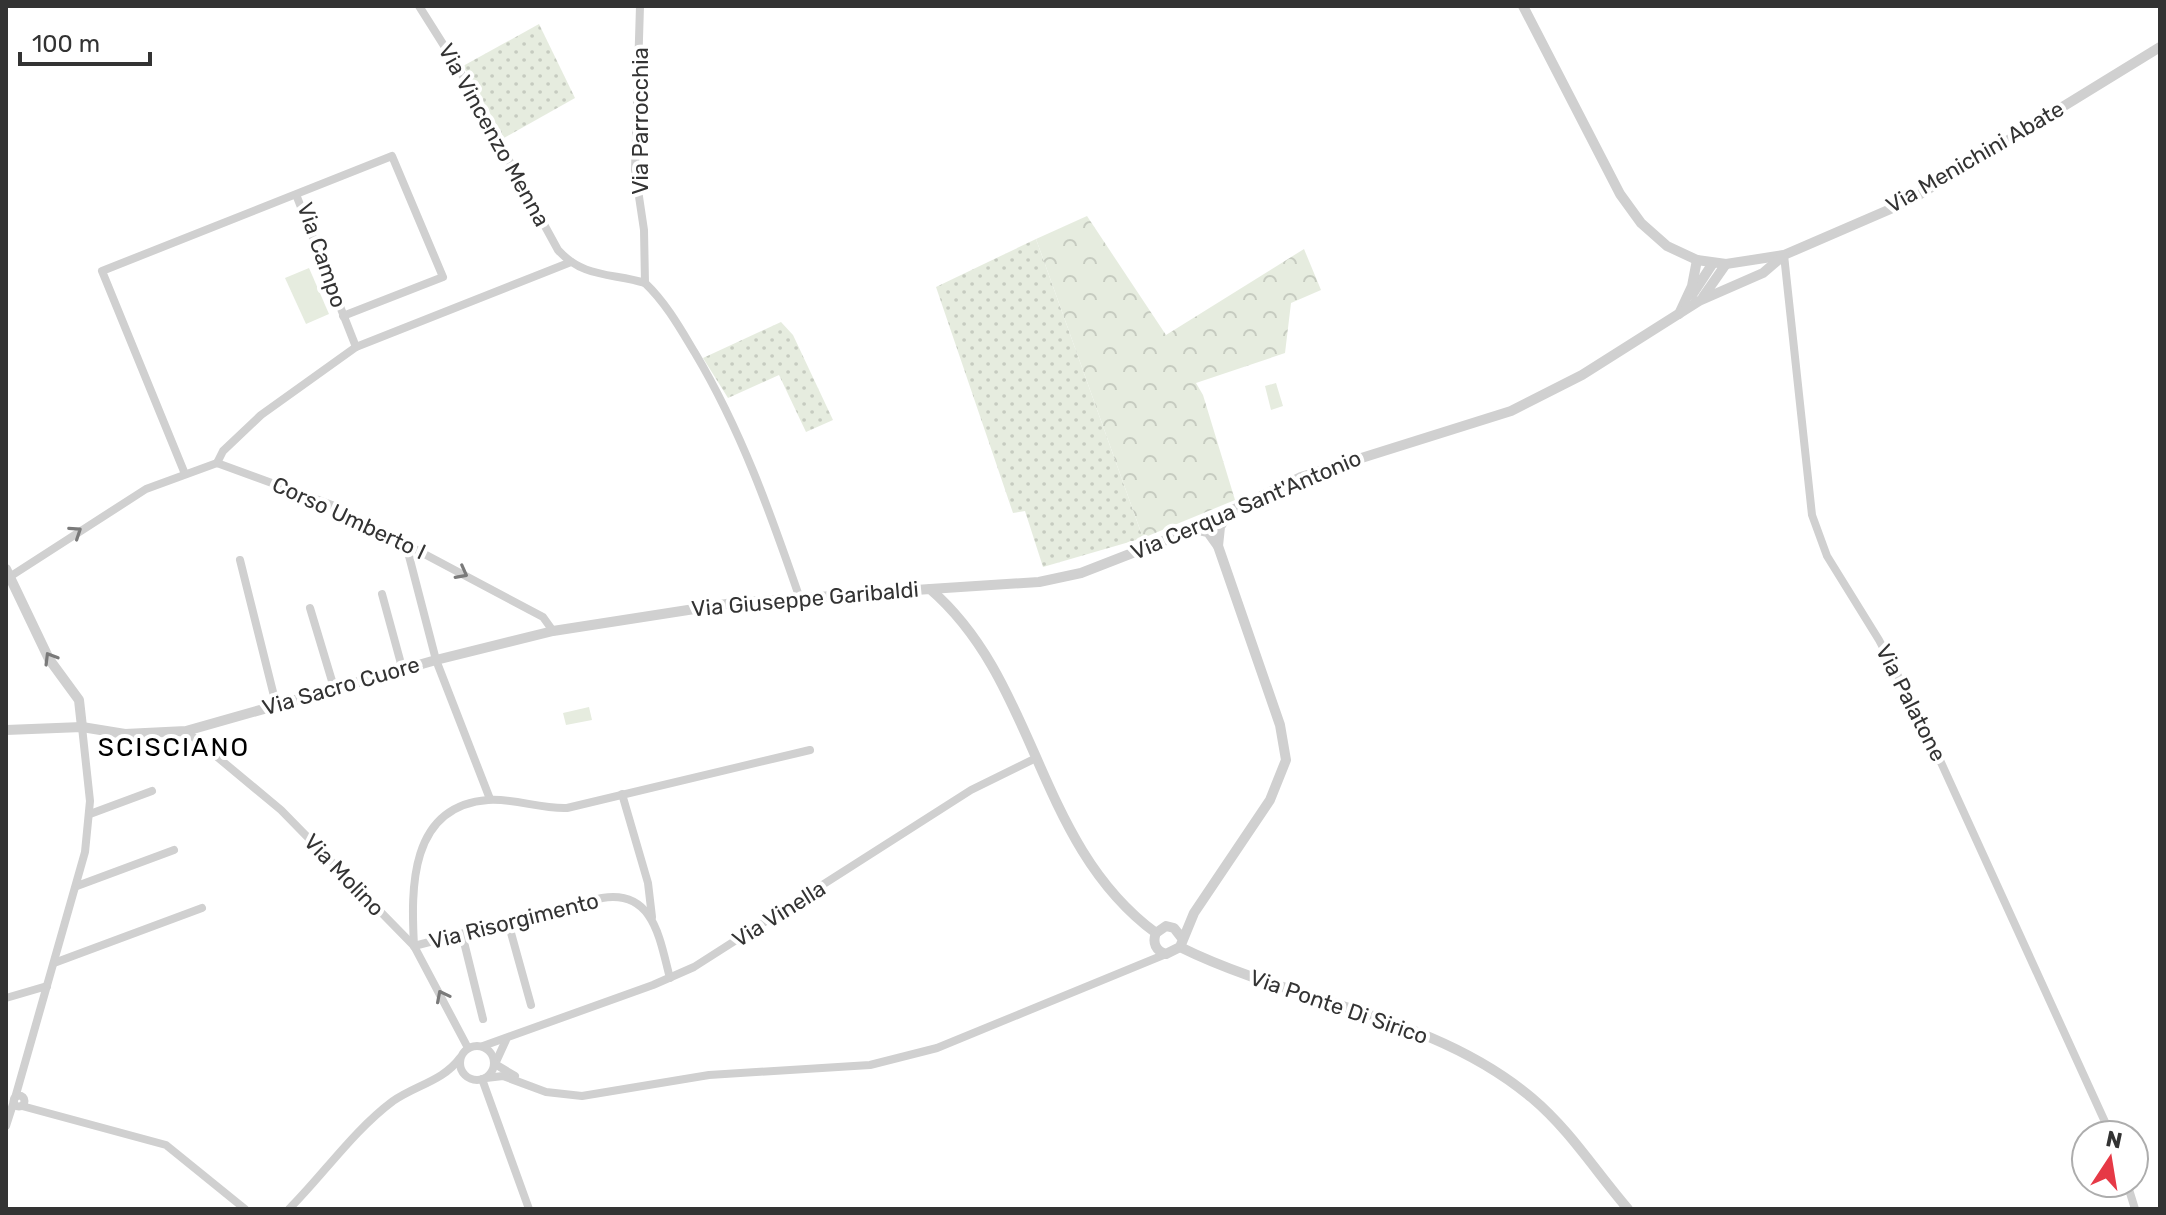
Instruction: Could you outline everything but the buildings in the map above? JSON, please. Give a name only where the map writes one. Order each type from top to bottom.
[{"type":"street","name":"Via Vincenzo Menna","points":[[419,6],[460,71],[558,250],[571,262]]},
{"type":"street","name":"Via Parrocchia","points":[[640,6],[635,170],[644,230],[645,283]]},
{"type":"street","points":[[1523,6],[1627,206],[1653,236],[1697,260],[1713,263],[1726,264],[1784,255]]},
{"type":"street","name":"Via Menichini Abate","points":[[1784,255],[1909,201],[2160,47]]},
{"type":"street","name":"Via Campo","points":[[343,316],[443,277],[392,156],[297,197],[343,316],[356,347]]},
{"type":"street","points":[[185,474],[102,271],[297,197]]},
{"type":"street","name":"Via Cerqua Sant'Antonio","points":[[930,589],[1039,582],[1081,573],[1194,529],[1216,524],[1249,499],[1301,477],[1511,411],[1582,375],[1699,301],[1763,273],[1784,255]]},
{"type":"street","name":"Via Palatone","points":[[1784,255],[1812,515],[1827,556],[1879,640],[1923,723],[2104,1119]]},
{"type":"street","points":[[1686,300],[1697,260]]},
{"type":"street","points":[[8,1123],[20,1102],[22,1079],[77,886],[90,814],[79,700],[49,659],[8,572],[117,504],[217,463],[223,451],[261,415],[356,347],[571,262],[591,273],[645,283],[668,310],[722,398],[758,477],[799,596]]},
{"type":"street","points":[[1678,316],[1713,263]]},
{"type":"street","name":"Via Cerqua Sant'Antonio","points":[[1699,301],[1726,264]]},
{"type":"street","name":"Corso Umberto I","points":[[217,463],[332,505],[543,617],[553,631]]},
{"type":"street","points":[[1208,532],[1216,524]]},
{"type":"street","points":[[436,1079],[503,1076],[546,1092],[582,1096],[709,1075],[848,1068],[891,1061],[937,1048],[1166,954],[1180,942],[1194,913],[1270,800],[1286,760],[1280,725],[1218,546],[1216,524]]},
{"type":"street","points":[[1194,529],[1208,532],[1218,546]]},
{"type":"street","points":[[410,545],[409,556],[436,660],[490,799],[552,809],[810,750]]},
{"type":"street","points":[[240,560],[276,704]]},
{"type":"street","name":"Via Giuseppe Garibaldi","points":[[553,631],[669,611],[799,596],[930,589],[953,609],[976,641],[1018,715],[1063,821],[1105,886],[1155,938]]},
{"type":"street","points":[[382,594],[403,671]]},
{"type":"street","points":[[310,608],[335,691]]},
{"type":"street","name":"Via Sacro Cuore","points":[[6,730],[82,727],[125,734],[186,731],[436,660],[553,631]]},
{"type":"street","name":"Via Molino","points":[[186,731],[281,810],[414,946],[468,1048]]},
{"type":"street","name":"Via Vinella","points":[[483,1046],[685,971],[971,790],[1036,758]]},
{"type":"street","points":[[90,814],[152,791]]},
{"type":"street","points":[[622,794],[648,883],[653,921],[667,955],[670,978]]},
{"type":"street","name":"Via Risorgimento","points":[[490,799],[459,808],[425,840],[413,885],[414,946],[613,896],[631,901],[653,921]]},
{"type":"street","points":[[77,886],[174,850]]},
{"type":"street","points":[[54,963],[202,908]]},
{"type":"street","points":[[1138,963],[1166,926],[1194,913]]},
{"type":"street","points":[[508,922],[531,1005]]},
{"type":"street","name":"Via Ponte Di Sirico","points":[[1166,926],[1174,928],[1180,942],[1273,985],[1415,1031],[1488,1067],[1553,1117],[1623,1206]]},
{"type":"street","points":[[462,934],[483,1019]]},
{"type":"street","points":[[1155,938],[1166,954]]},
{"type":"street","points":[[667,955],[685,971]]},
{"type":"street","points":[[6,998],[47,986]]},
{"type":"street","points":[[484,1079],[507,1039]]},
{"type":"street","points":[[289,1209],[384,1109],[436,1079],[468,1048],[483,1046],[492,1053],[495,1064],[529,1085]]},
{"type":"street","points":[[460,1058],[461,1069],[469,1078]]},
{"type":"street","points":[[484,1079],[529,1209]]},
{"type":"street","points":[[20,1102],[166,1145],[191,1161],[245,1209]]},
{"type":"green space","points":[[539,24],[575,98],[504,138],[463,66]]},
{"type":"green space","points":[[1087,216],[1166,335],[1304,249],[1321,290],[1291,303],[1285,353],[1196,383],[1203,395],[1235,500],[1143,538],[1036,239]]},
{"type":"green space","points":[[1036,239],[1143,538],[1043,567],[1025,511],[1013,513],[936,287]]},
{"type":"green space","points":[[309,268],[329,314],[306,324],[285,278]]},
{"type":"green space","points":[[781,322],[793,335],[833,420],[806,432],[779,375],[728,398],[703,358]]},
{"type":"green space","points":[[1276,383],[1283,406],[1271,410],[1265,386]]},
{"type":"green space","points":[[589,707],[592,720],[566,725],[563,713]]},
{"type":"district","name":"SCISCIANO","points":[[174,747]]}]
